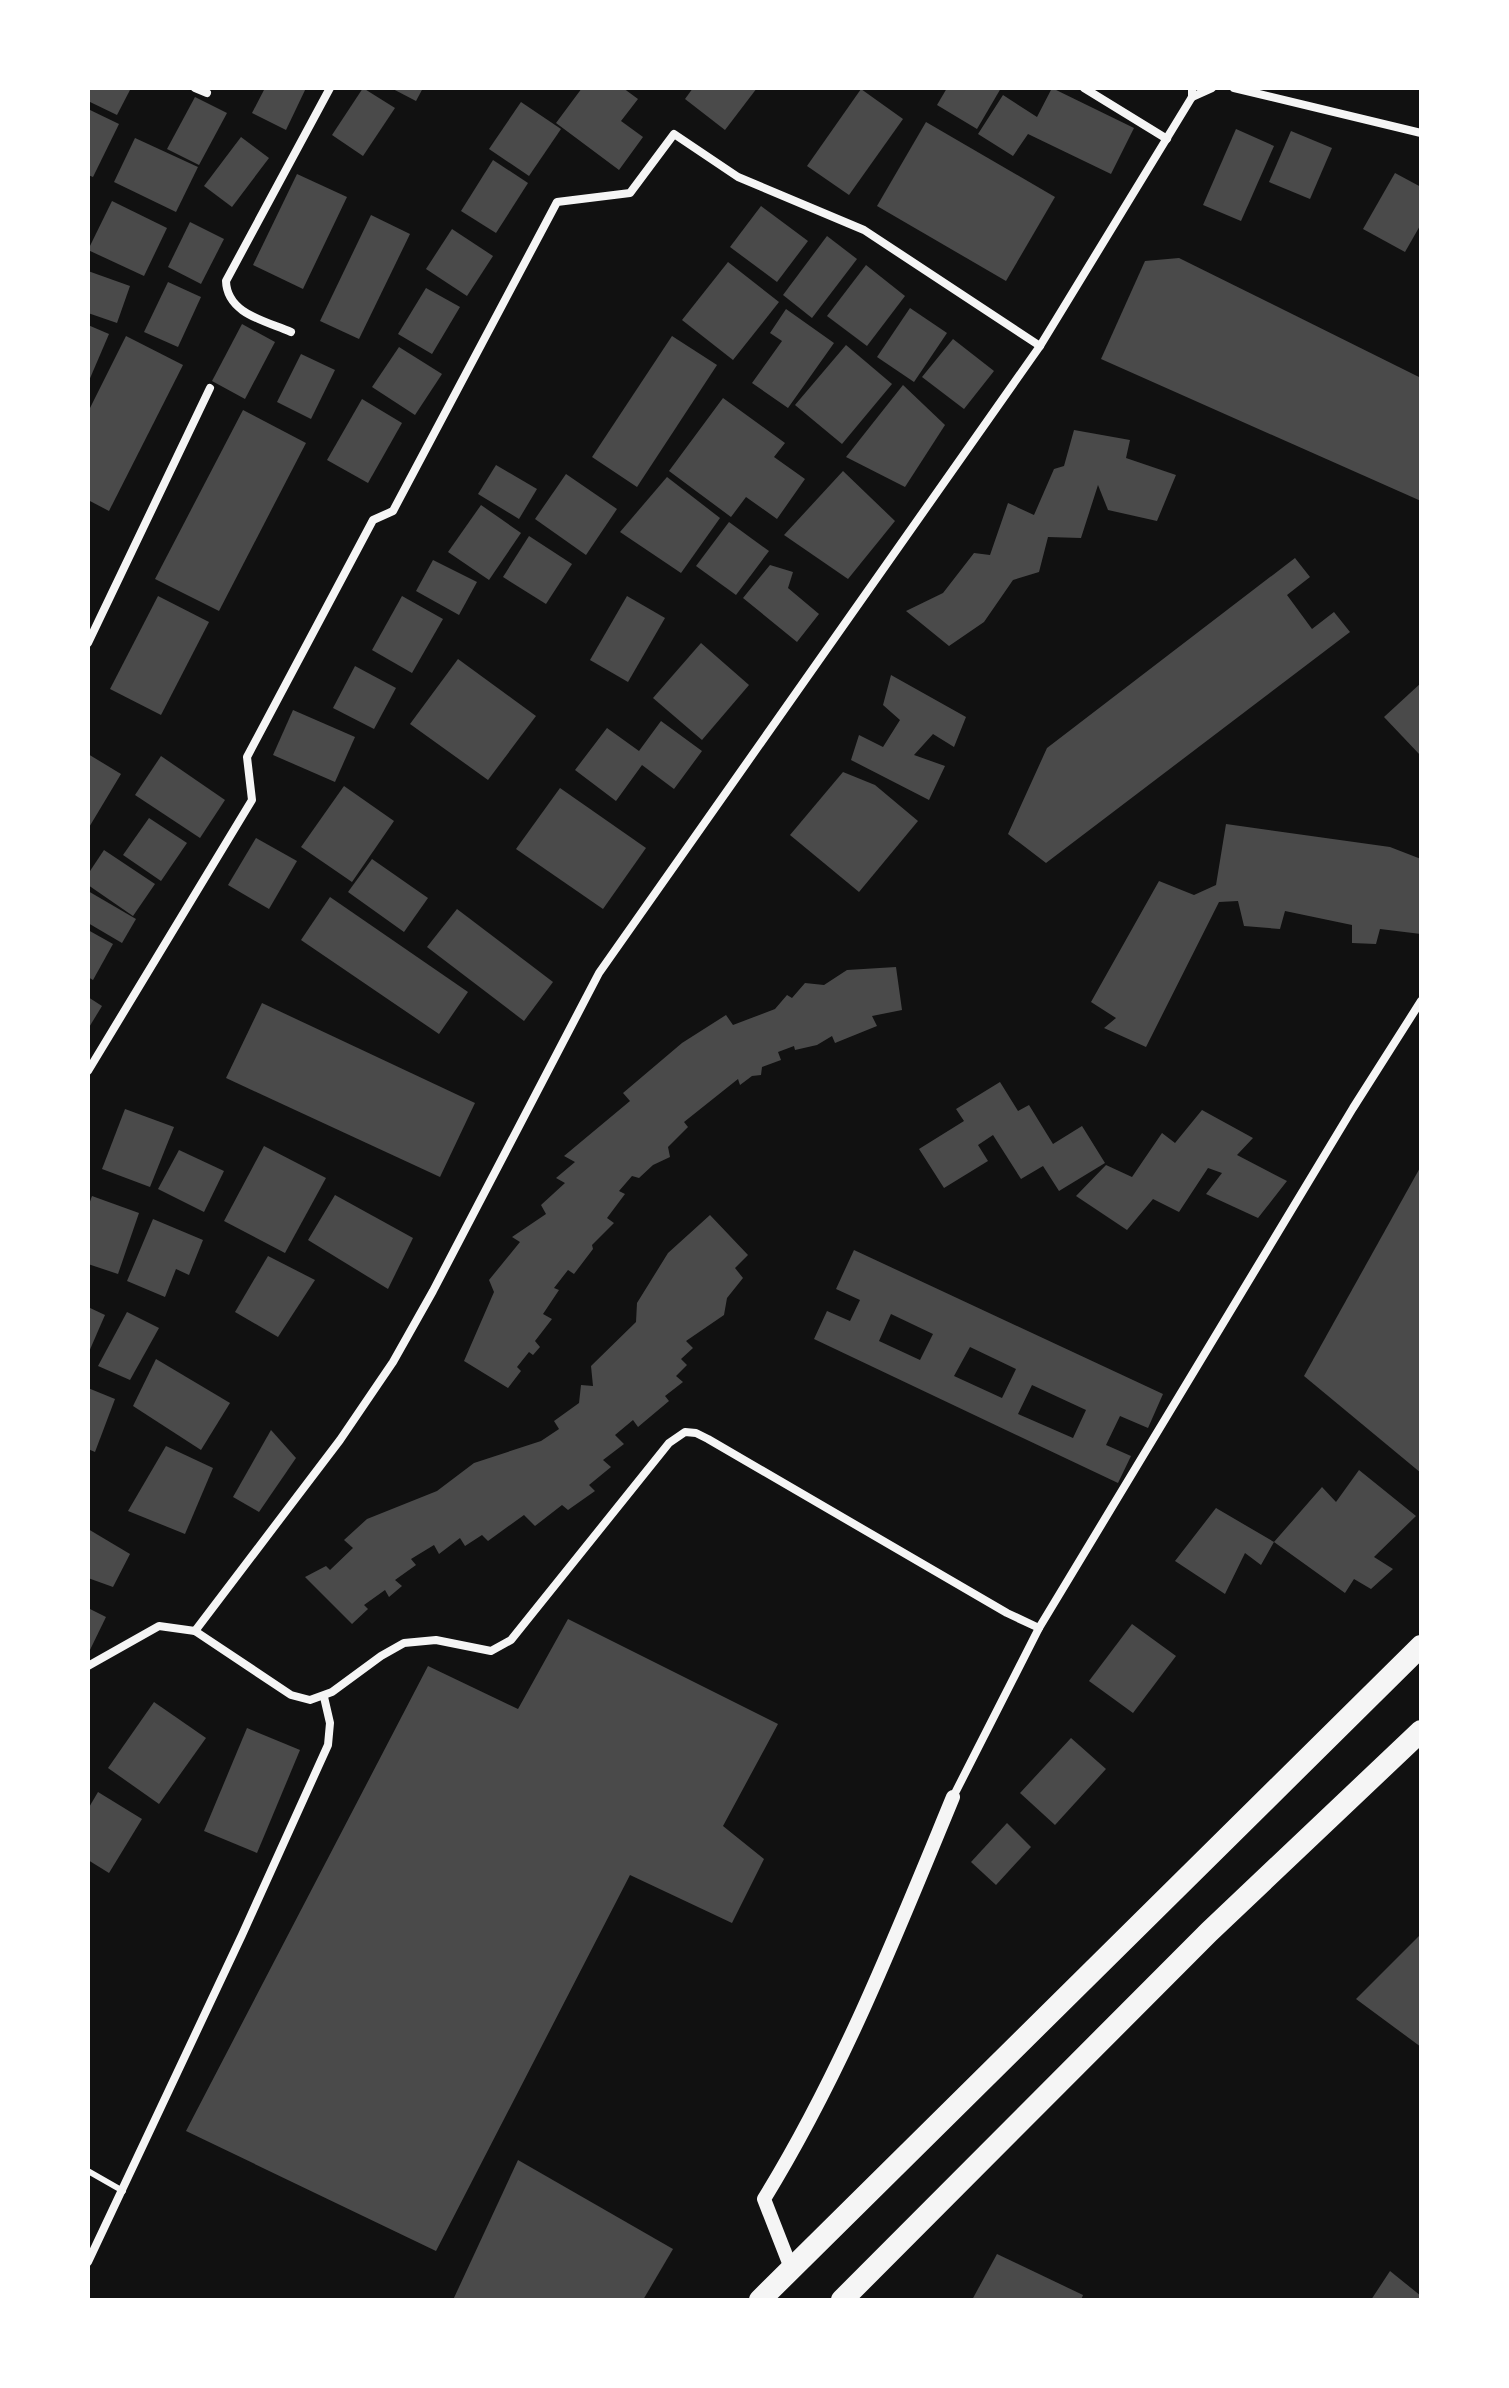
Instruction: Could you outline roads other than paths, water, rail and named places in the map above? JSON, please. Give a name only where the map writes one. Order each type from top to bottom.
[{"type":"highway","points":[[760,2300],[1421,1646]]},
{"type":"highway","points":[[842,2300],[1209,1932],[1421,1731]]},
{"type":"street","points":[[195,88],[207,93]]},
{"type":"street","points":[[291,332],[238,309],[227,293],[226,281],[330,88]]},
{"type":"street","points":[[1084,88],[1167,139]]},
{"type":"street","points":[[195,1631],[340,1440],[393,1362],[599,973],[1040,346],[1192,93],[1212,88]]},
{"type":"street","points":[[1234,88],[1421,133]]},
{"type":"street","points":[[88,1071],[252,800],[247,757],[373,520],[393,511],[557,202],[630,193],[674,134],[738,177],[864,230],[1040,346]]},
{"type":"street","points":[[88,643],[210,388]]},
{"type":"street","points":[[791,2268],[764,2199],[803,2136],[870,1999],[953,1797],[1039,1628],[1421,1001]]},
{"type":"street","points":[[88,1666],[159,1626],[195,1631],[291,1695],[310,1700],[324,1697],[404,1643],[436,1640],[491,1651],[506,1645],[669,1443],[685,1432],[708,1439],[1007,1613],[1039,1628]]},
{"type":"street","points":[[88,2262],[328,1745],[330,1723],[324,1697]]},
{"type":"lane","points":[[88,2171],[123,2191]]}]
